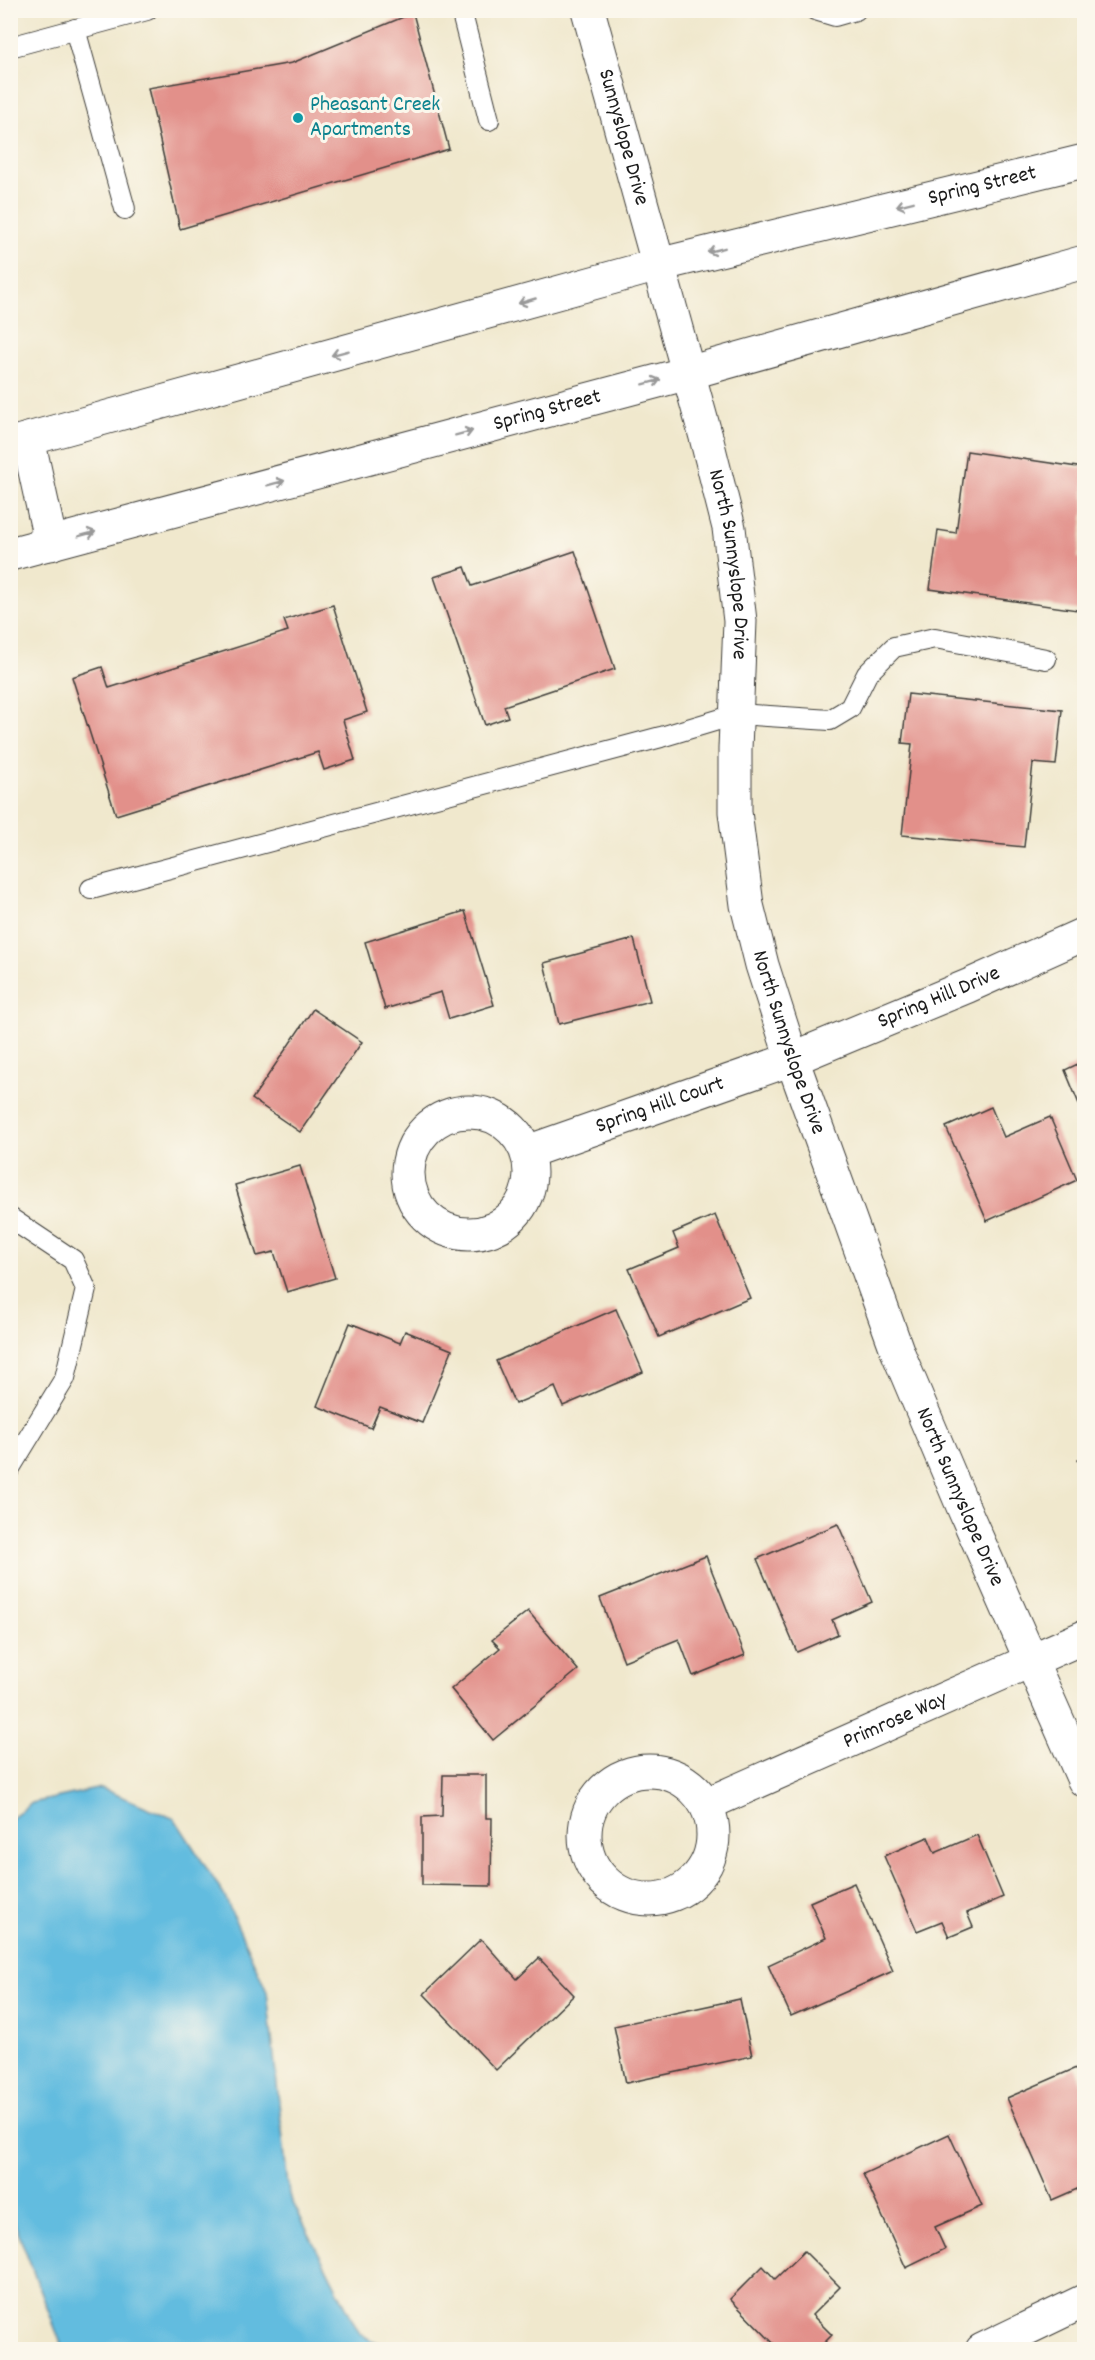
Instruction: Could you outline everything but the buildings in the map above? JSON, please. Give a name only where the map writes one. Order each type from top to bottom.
[{"type":"street","name":"Sunnyslope Drive","points":[[588,10],[658,264]]},
{"type":"street","name":"Spring Street","points":[[19,442],[658,264],[1084,161]]},
{"type":"street","name":"Spring Street","points":[[10,554],[688,373],[1084,262]]},
{"type":"street","name":"North Sunnyslope Drive","points":[[658,264],[729,528],[740,621],[735,812],[747,905],[762,965],[792,1059],[898,1353],[1084,1780]]},
{"type":"street","points":[[19,442],[51,544]]},
{"type":"street","name":"Spring Hill Drive","points":[[792,1059],[968,986],[1084,934]]},
{"type":"street","name":"Spring Hill Court","points":[[527,1152],[792,1059]]},
{"type":"street","name":"Primrose Way","points":[[706,1804],[1084,1637]]},
{"type":"street","points":[[982,2349],[1084,2301]]},
{"type":"lane","points":[[10,46],[147,10]]},
{"type":"lane","points":[[461,10],[489,120]]},
{"type":"lane","points":[[814,10],[835,16],[856,10]]},
{"type":"lane","points":[[75,29],[124,209]]},
{"type":"lane","points":[[91,889],[650,740],[738,714],[830,720],[850,708],[867,674],[894,648],[935,638],[1046,659]]},
{"type":"lane","points":[[10,1218],[73,1260],[86,1289],[65,1377],[10,1468]]},
{"type":"water","points":[[101,1788],[175,1819],[224,1895],[267,1992],[289,2195],[360,2334],[390,2349],[63,2349],[11,2214],[11,1819],[32,1803]]},
{"type":"place","name":"Pheasant Creek Apartments","points":[[298,118]]}]
